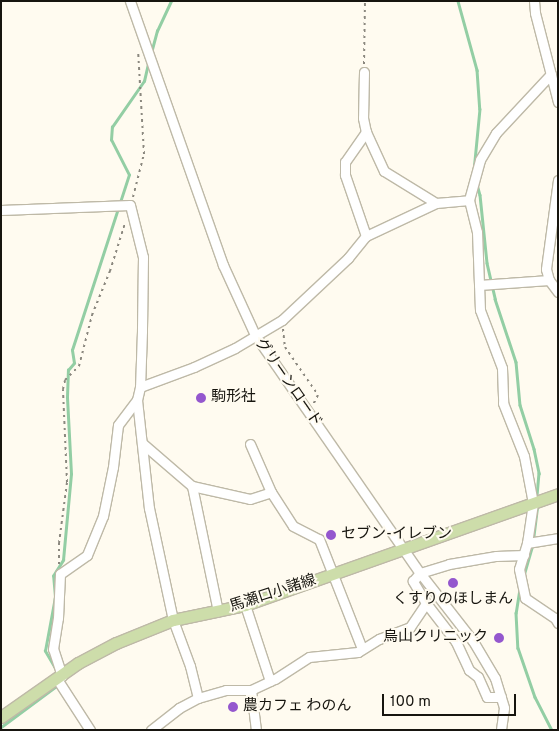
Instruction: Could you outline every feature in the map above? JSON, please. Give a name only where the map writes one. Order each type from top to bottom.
[{"type":"main road","name":"馬瀬口小諸線","points":[[1,717],[60,678],[78,663],[116,643],[172,620],[245,605],[403,547],[558,494]]},
{"type":"street","points":[[534,1],[535,13],[558,102]]},
{"type":"street","name":"グリーンロード","points":[[131,2],[223,265],[255,335],[420,573],[473,642],[495,678],[504,708],[501,730]]},
{"type":"street","points":[[364,72],[363,118],[366,132],[384,172],[436,203]]},
{"type":"street","points":[[551,74],[496,133],[480,160],[469,200],[477,232],[480,310],[502,368],[503,403],[524,456],[533,503],[527,543],[519,569],[525,598],[555,618],[558,623]]},
{"type":"street","points":[[366,132],[345,162],[345,175],[366,236]]},
{"type":"street","points":[[558,180],[546,269],[549,280],[558,292]]},
{"type":"street","points":[[140,387],[194,367],[235,348],[282,320],[348,258],[366,236],[436,203],[469,200]]},
{"type":"street","points":[[1,210],[130,205],[143,257],[140,387],[137,400],[149,508],[172,620],[190,666],[198,698]]},
{"type":"street","points":[[479,285],[549,280]]},
{"type":"street","points":[[90,730],[60,678],[53,649],[58,618],[60,574],[87,555],[103,516],[113,467],[118,426],[137,400]]},
{"type":"street","points":[[142,443],[192,486],[250,500],[271,492]]},
{"type":"street","points":[[250,444],[271,492],[293,526],[318,539],[362,649]]},
{"type":"street","points":[[192,486],[218,610]]},
{"type":"street","points":[[527,543],[558,538]]},
{"type":"street","points":[[501,697],[487,697],[478,677],[469,670],[456,642],[426,604],[413,581],[420,573],[458,563],[496,556],[524,555]]},
{"type":"street","points":[[152,730],[179,708],[198,698],[226,690],[250,690],[270,681],[309,657],[358,652],[380,638],[410,627],[426,604]]},
{"type":"street","points":[[245,605],[270,681]]},
{"type":"street","points":[[250,690],[256,730]]},
{"type":"path","points":[[364,72],[365,1]]},
{"type":"path","points":[[60,574],[59,543],[67,482],[63,388],[65,380],[79,366],[92,315],[110,271],[144,154],[138,50],[142,36]]},
{"type":"path","points":[[282,320],[285,347],[318,395],[315,403],[307,410]]},
{"type":"waterway","points":[[151,53],[157,31],[171,1]]},
{"type":"waterway","points":[[458,1],[477,70],[480,109],[474,171]]},
{"type":"waterway","points":[[56,675],[56,670],[45,651],[55,597],[53,576],[63,560],[71,474],[67,397],[68,370],[74,363],[72,350],[129,175],[111,140],[112,127],[144,81],[148,63]]},
{"type":"waterway","points":[[477,184],[480,195],[487,263],[495,299],[516,362],[520,405],[534,449],[539,473],[537,498]]},
{"type":"waterway","points":[[533,540],[537,506]]},
{"type":"waterway","points":[[524,574],[532,546]]},
{"type":"waterway","points":[[520,589],[516,613],[518,648],[535,697],[552,730]]},
{"type":"waterway","points":[[1,727],[55,687],[55,683]]},
{"type":"place","name":"駒形社","points":[[201,398]]},
{"type":"place","name":"セブン-イレブン","points":[[331,535]]},
{"type":"place","name":"くすりのほしまん","points":[[453,583]]},
{"type":"place","name":"烏山クリニック","points":[[499,638]]},
{"type":"place","name":"農カフェ わのん","points":[[233,707]]}]
